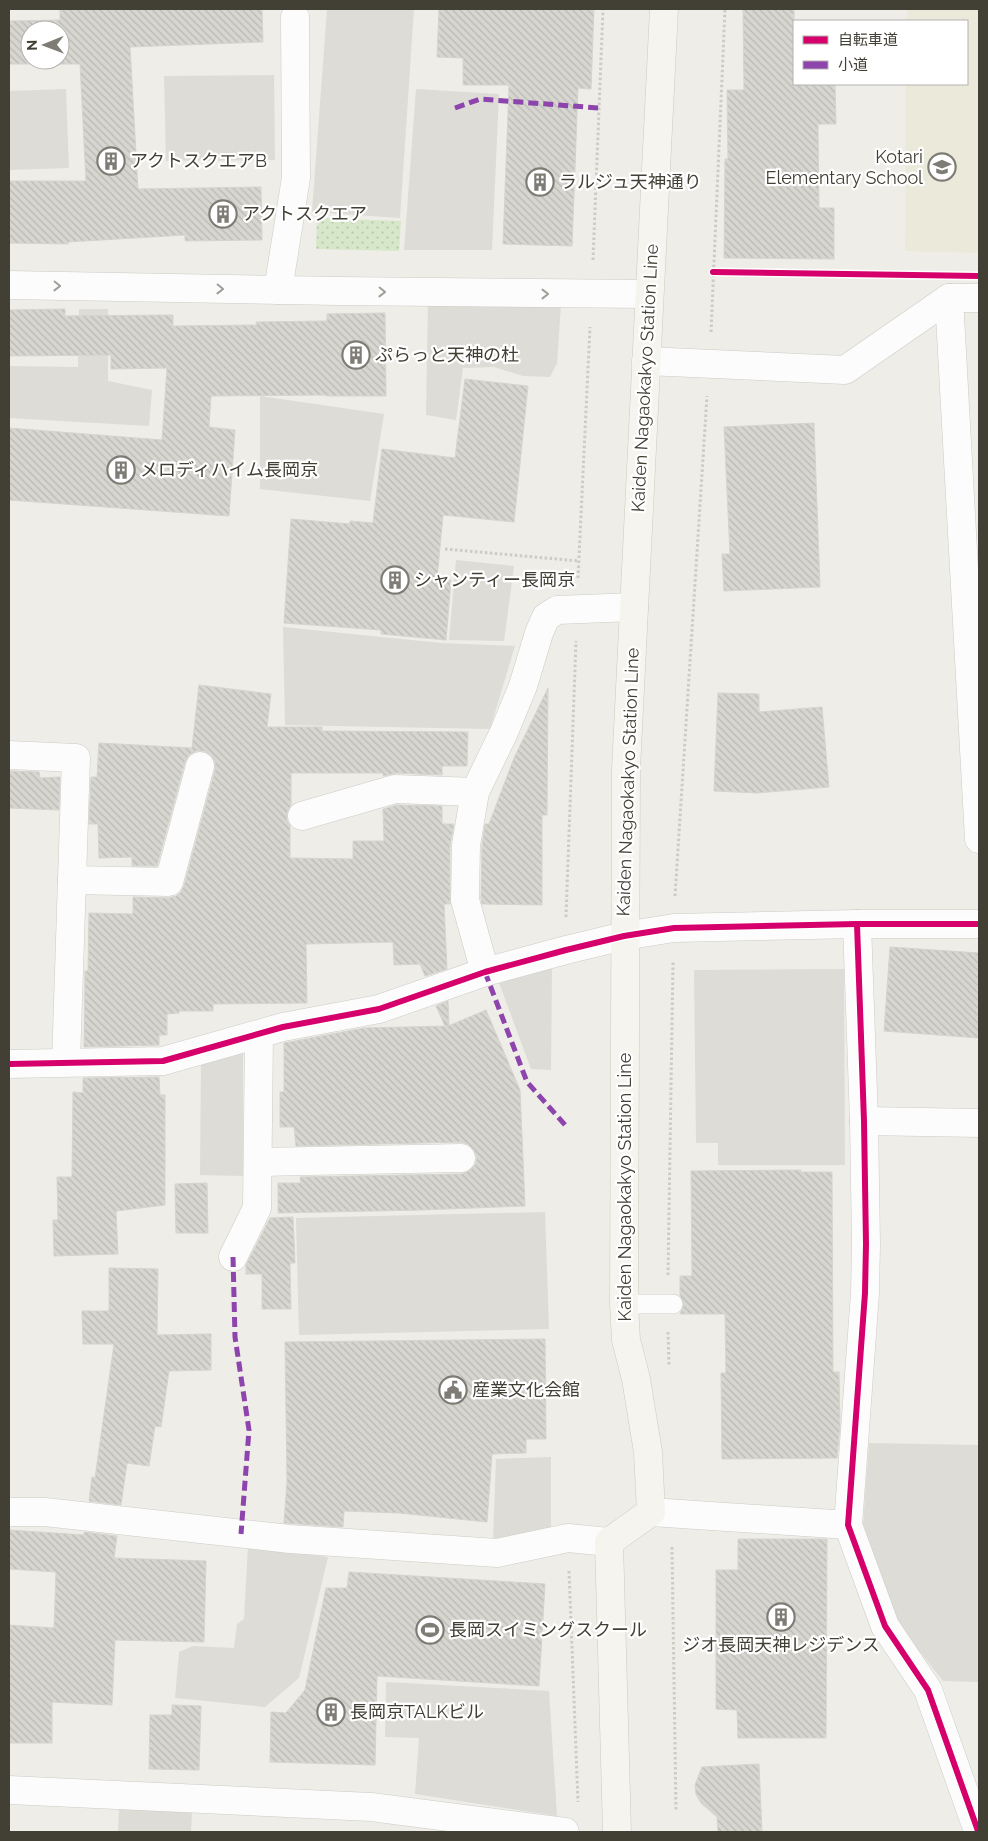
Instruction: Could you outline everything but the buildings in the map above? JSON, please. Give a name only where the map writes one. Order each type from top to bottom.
[{"type":"main road","name":"Kaiden Nagaokakyo Station Line","points":[[651,1512],[648,1452],[636,1379],[626,1340],[624,1304],[626,1068],[624,936],[626,768],[664,9]]},
{"type":"main road","points":[[617,1832],[609,1542],[651,1512]]},
{"type":"street","points":[[278,290],[296,178],[295,17]]},
{"type":"street","points":[[9,285],[649,294]]},
{"type":"street","points":[[949,298],[979,839]]},
{"type":"street","points":[[646,361],[845,370],[949,298],[979,298]]},
{"type":"street","points":[[485,972],[465,900],[466,845],[475,792],[504,732],[523,686],[539,633],[546,617],[557,610],[634,607]]},
{"type":"street","points":[[9,755],[76,758],[66,1062]]},
{"type":"street","points":[[72,880],[169,882],[200,766]]},
{"type":"street","points":[[302,816],[395,789],[475,792]]},
{"type":"street","points":[[857,924],[864,1121],[865,1292],[848,1525],[885,1626],[928,1690],[972,1831]]},
{"type":"street","points":[[9,1064],[163,1061],[283,1027],[379,1010],[485,972],[624,936],[674,928],[857,924],[979,924]]},
{"type":"street","points":[[233,1257],[257,1208],[259,1035]]},
{"type":"street","points":[[864,1121],[979,1123]]},
{"type":"street","points":[[259,1162],[461,1158]]},
{"type":"street","points":[[9,1512],[44,1512],[290,1539],[497,1553],[568,1538],[609,1542]]},
{"type":"street","points":[[651,1512],[848,1525]]},
{"type":"street","points":[[9,1790],[372,1807],[503,1826],[572,1822]]},
{"type":"lane","points":[[624,1304],[673,1304]]},
{"type":"path","points":[[566,922],[577,610],[603,9]]},
{"type":"path","points":[[675,899],[709,365],[725,9]]},
{"type":"path","points":[[713,272],[723,272]]},
{"type":"path","points":[[445,549],[579,561]]},
{"type":"path","points":[[568,1538],[572,1822]]},
{"type":"shaded area","points":[[327,9],[414,9],[400,218],[312,212]]},
{"type":"shaded area","name":"Kotari Elementary School","points":[[907,9],[979,9],[979,253],[905,251],[906,85],[968,85],[968,20],[907,20]]},
{"type":"shaded area","points":[[274,75],[275,160],[166,161],[164,76]]},
{"type":"shaded area","points":[[66,89],[69,168],[9,170],[9,91]]},
{"type":"shaded area","points":[[416,89],[499,94],[492,250],[404,250]]},
{"type":"shaded area","points":[[428,301],[561,305],[557,363],[550,377],[523,376],[494,367],[463,368],[456,420],[426,415]]},
{"type":"shaded area","points":[[79,309],[108,309],[108,381],[152,390],[149,426],[9,418],[9,366],[78,367]]},
{"type":"shaded area","points":[[260,396],[384,414],[370,501],[260,489]]},
{"type":"shaded area","points":[[456,560],[514,566],[504,641],[449,640]]},
{"type":"shaded area","points":[[283,627],[441,643],[515,646],[490,729],[285,725]]},
{"type":"shaded area","points":[[552,967],[551,1070],[531,1069],[498,980]]},
{"type":"shaded area","points":[[844,969],[845,1165],[718,1165],[718,1143],[696,1143],[694,970]]},
{"type":"shaded area","points":[[243,1052],[243,1176],[200,1175],[201,1065]]},
{"type":"shaded area","points":[[545,1212],[549,1329],[299,1335],[296,1218]]},
{"type":"shaded area","points":[[869,1443],[979,1445],[979,1682],[943,1681],[893,1618],[863,1526]]},
{"type":"shaded area","points":[[551,1457],[551,1528],[493,1539],[496,1459]]},
{"type":"shaded area","points":[[248,1547],[328,1557],[299,1678],[265,1707],[175,1698],[179,1652],[193,1646],[234,1648],[237,1624],[244,1619]]},
{"type":"shaded area","points":[[386,1682],[549,1691],[557,1816],[415,1794],[419,1738],[385,1737]]},
{"type":"shaded area","points":[[119,1809],[192,1811],[191,1832],[118,1832]]},
{"type":"green space","points":[[317,218],[401,221],[399,251],[316,249]]},
{"type":"marked path","points":[[455,108],[480,99],[599,108]]},
{"type":"marked path","points":[[485,972],[527,1082],[566,1126]]},
{"type":"marked path","points":[[233,1257],[235,1337],[249,1430],[241,1534]]},
{"type":"cycle path","points":[[713,272],[979,276]]},
{"type":"cycle path","points":[[857,924],[866,1244],[865,1293],[848,1525],[885,1626],[928,1690],[978,1831]]},
{"type":"cycle path","points":[[9,1064],[163,1061],[283,1027],[379,1009],[485,972],[566,950],[624,936],[674,928],[857,924],[979,924]]},
{"type":"place","name":"アクトスクエアB","points":[[111,161]]},
{"type":"place","name":"Kotari Elementary School","points":[[942,167]]},
{"type":"place","name":"ラルジュ天神通り","points":[[540,182]]},
{"type":"place","name":"アクトスクエア","points":[[223,214]]},
{"type":"place","name":"ぷらっと天神の杜","points":[[356,355]]},
{"type":"place","name":"メロディハイム長岡京","points":[[121,470]]},
{"type":"place","name":"シャンティー長岡京","points":[[395,580]]},
{"type":"place","name":"産業文化会館","points":[[453,1390]]},
{"type":"place","name":"ジオ長岡天神レジデンス","points":[[781,1617]]},
{"type":"place","name":"長岡スイミングスクール","points":[[430,1630]]},
{"type":"place","name":"長岡京TALKビル","points":[[331,1712]]}]
